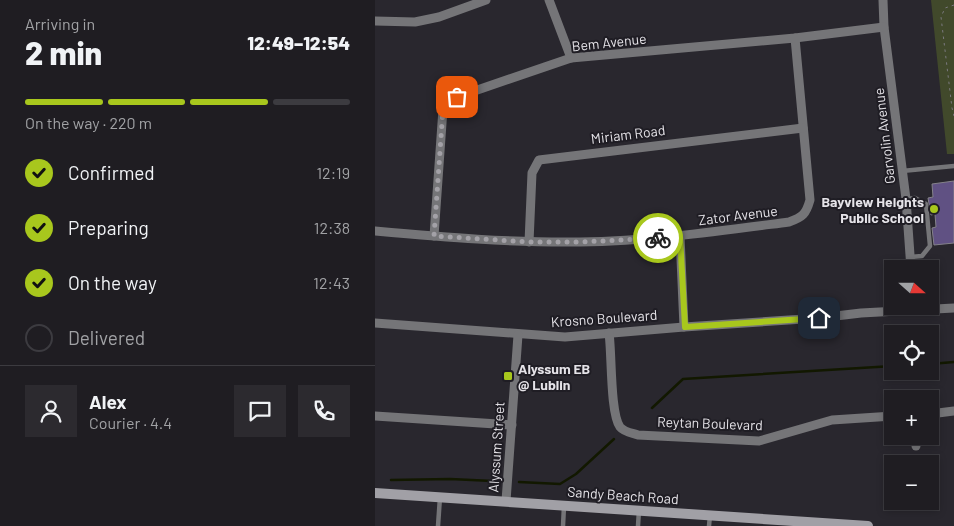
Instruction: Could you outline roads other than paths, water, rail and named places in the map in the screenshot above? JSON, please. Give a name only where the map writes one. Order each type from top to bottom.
[{"type":"street","points":[[375,21],[415,22],[439,18],[486,0]]},
{"type":"street","points":[[549,0],[571,58]]},
{"type":"street","name":"Garvolin Avenue","points":[[883,0],[910,260]]},
{"type":"street","name":"Bem Avenue","points":[[434,236],[443,109],[457,97],[571,58],[795,38],[885,26]]},
{"type":"street","name":"Zator Avenue","points":[[375,231],[529,242],[582,242],[680,236],[789,222],[798,219],[806,212],[810,200],[795,38]]},
{"type":"street","name":"Miriam Road","points":[[529,242],[533,173],[539,160],[803,128]]},
{"type":"street","points":[[680,236],[685,327]]},
{"type":"street","name":"Krosno Boulevard","points":[[939,308],[954,308]]},
{"type":"street","name":"Krosno Boulevard","points":[[375,324],[565,337],[819,318],[884,311]]},
{"type":"street","name":"Reytan Boulevard","points":[[609,333],[615,413],[621,428],[629,432],[759,442],[832,420],[884,417]]},
{"type":"street","name":"Alyssum Street","points":[[506,501],[518,335]]},
{"type":"street","points":[[939,413],[954,412]]},
{"type":"street","points":[[375,416],[512,425]]},
{"type":"street","name":"Sandy Beach Road","points":[[375,493],[710,515],[780,523],[868,526]]},
{"type":"lane","points":[[902,172],[954,166]]},
{"type":"lane","points":[[905,199],[915,198],[926,204],[930,246],[922,256],[910,257]]},
{"type":"lane","points":[[438,526],[440,497]]},
{"type":"lane","points":[[563,526],[564,505]]},
{"type":"lane","points":[[638,526],[639,510]]},
{"type":"lane","points":[[709,526],[710,515]]},
{"type":"waterway","points":[[939,363],[954,362]]},
{"type":"waterway","points":[[652,408],[683,379],[884,367]]},
{"type":"waterway","points":[[519,482],[560,484],[576,474],[614,439]]},
{"type":"waterway","points":[[391,480],[450,479],[493,481]]},
{"type":"place","name":"Bayview Heights Public School","points":[[934,209]]},
{"type":"place","name":"Alyssum EB @ Lublin","points":[[508,376]]}]
